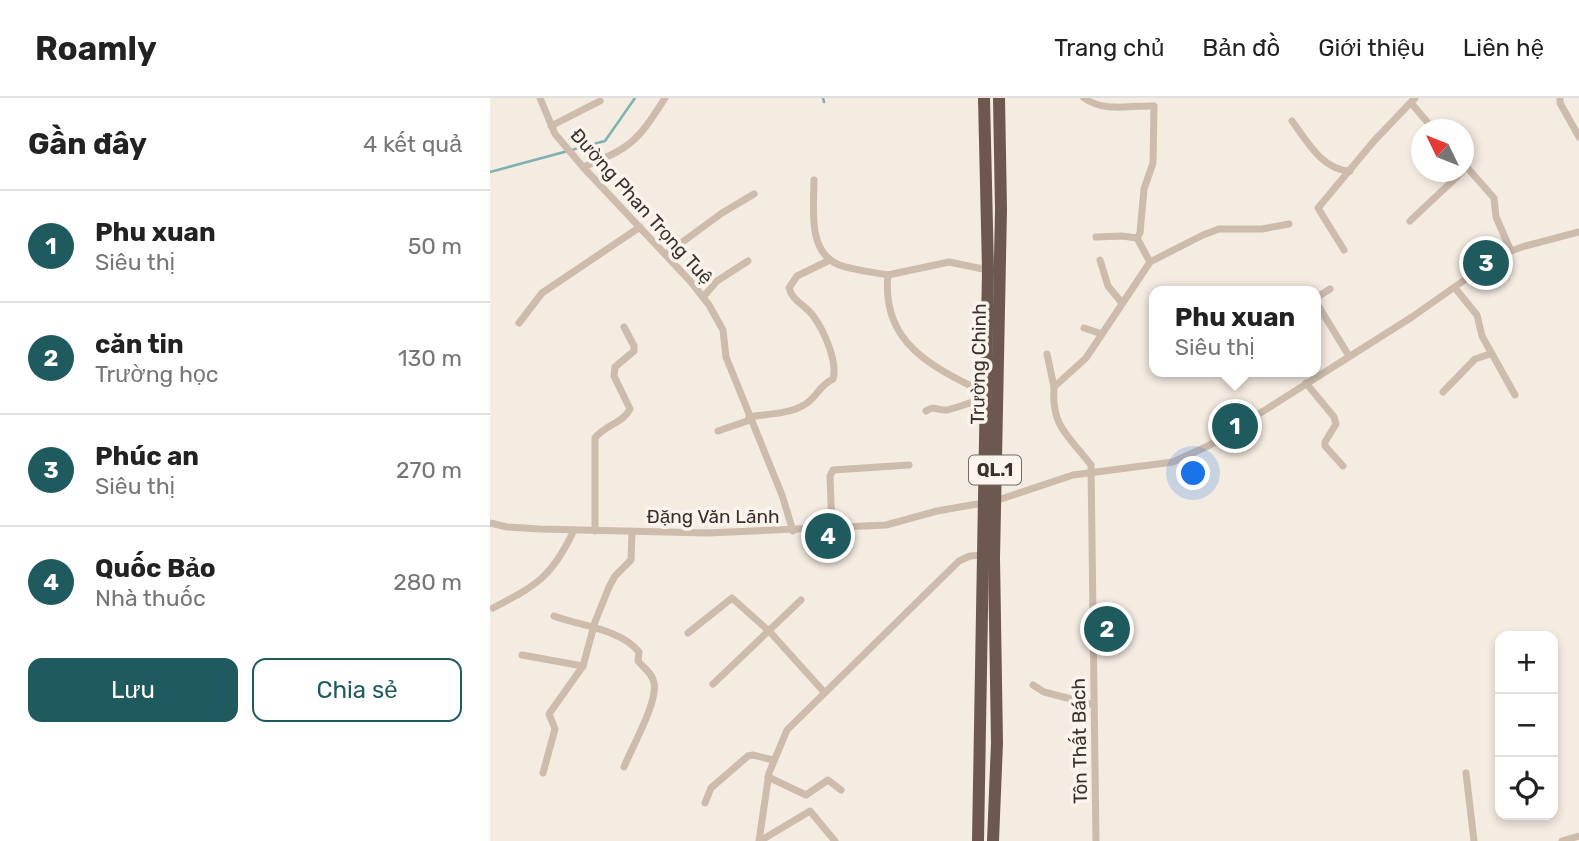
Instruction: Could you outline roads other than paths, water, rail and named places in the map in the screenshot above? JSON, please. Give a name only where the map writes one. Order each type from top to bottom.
[{"type":"highway","name":"Trường Chinh","points":[[984,98],[988,270],[985,396],[989,501]]},
{"type":"highway","name":"Trường Chinh","points":[[978,841],[1001,209],[1001,99]]},
{"type":"highway","name":"Trường Chinh","points":[[988,556],[998,743],[993,841]]},
{"type":"street","name":"Đường Phan Trọng Tuệ","points":[[540,98],[553,130],[583,167],[703,297],[723,331],[726,357],[782,495],[793,531]]},
{"type":"street","points":[[583,167],[625,149],[635,141],[665,98]]},
{"type":"street","points":[[1084,98],[1112,108],[1153,102],[1153,163],[1144,189],[1138,238],[1150,262]]},
{"type":"street","points":[[1560,98],[1560,103],[1579,137]]},
{"type":"street","points":[[553,130],[600,101]]},
{"type":"street","points":[[1344,250],[1318,208],[1374,141],[1414,101],[1426,119]]},
{"type":"street","points":[[1292,121],[1323,159],[1336,169],[1350,171]]},
{"type":"street","points":[[1474,179],[1494,198],[1496,217],[1511,251]]},
{"type":"street","points":[[814,180],[814,227],[818,242],[830,260],[843,266],[888,275],[949,262],[988,270]]},
{"type":"street","points":[[1410,221],[1450,182]]},
{"type":"street","points":[[666,254],[722,213],[754,194]]},
{"type":"street","points":[[1054,387],[1079,366],[1150,262],[1219,229],[1262,229],[1289,224]]},
{"type":"street","points":[[519,323],[542,293],[640,227]]},
{"type":"street","name":"Đặng Văn Lãnh","points":[[1321,374],[1455,288],[1500,255],[1579,232]]},
{"type":"street","points":[[1096,237],[1138,238]]},
{"type":"street","points":[[718,431],[749,418],[801,407],[813,399],[821,385],[833,379],[834,369],[822,332],[814,317],[798,303],[789,288],[797,276],[830,260]]},
{"type":"street","points":[[1100,260],[1108,286],[1122,303]]},
{"type":"street","points":[[703,297],[718,281],[748,261]]},
{"type":"street","points":[[888,275],[889,304],[901,338],[934,365],[985,396]]},
{"type":"street","points":[[1455,288],[1477,315],[1482,337],[1490,354],[1515,395]]},
{"type":"street","points":[[1321,296],[1330,289]]},
{"type":"street","points":[[1321,310],[1349,356]]},
{"type":"street","points":[[595,531],[595,438],[626,415],[629,409],[614,376],[615,367],[634,351],[624,327]]},
{"type":"street","points":[[1084,328],[1102,334]]},
{"type":"street","points":[[1443,392],[1475,359],[1490,354]]},
{"type":"street","points":[[1047,355],[1054,387],[1054,403],[1062,432],[1091,465],[1092,473]]},
{"type":"street","name":"Đặng Văn Lãnh","points":[[490,523],[506,527],[632,532],[793,531],[886,525],[989,501],[1073,475],[1186,458],[1316,377]]},
{"type":"street","points":[[1306,383],[1334,417],[1336,424],[1325,446],[1343,466]]},
{"type":"street","points":[[926,411],[935,407],[945,410],[985,396]]},
{"type":"street","points":[[832,528],[830,476],[834,470],[909,465]]},
{"type":"street","name":"Tôn Thất Bách","points":[[1092,473],[1096,841]]},
{"type":"street","points":[[494,608],[535,586],[557,561],[573,530]]},
{"type":"street","points":[[543,773],[555,729],[549,714],[583,666],[593,629],[615,576],[631,560],[632,532]]},
{"type":"street","points":[[759,841],[768,777],[787,730],[959,561],[970,556],[988,556]]},
{"type":"street","points":[[688,633],[732,598],[769,632],[824,692]]},
{"type":"street","points":[[713,684],[801,600]]},
{"type":"street","points":[[554,616],[620,637],[637,649],[638,662],[655,684],[653,705],[624,767]]},
{"type":"street","points":[[522,654],[583,666]]},
{"type":"street","points":[[1032,685],[1044,692],[1094,705]]},
{"type":"street","points":[[705,803],[711,788],[744,759],[753,755],[773,760]]},
{"type":"street","points":[[1466,773],[1474,841]]},
{"type":"street","points":[[768,777],[806,795]]},
{"type":"street","points":[[806,795],[828,780],[841,790]]},
{"type":"street","points":[[806,795],[810,811],[835,841]]},
{"type":"street","points":[[759,841],[810,811]]},
{"type":"street","points":[[1562,841],[1579,836]]},
{"type":"waterway","points":[[490,172],[605,141],[635,98]]},
{"type":"waterway","points":[[823,98],[824,102]]},
{"type":"place","name":"Phúc an","points":[[1486,263]]},
{"type":"place","name":"Phu xuan","points":[[1235,426]]},
{"type":"place","name":"Quốc Bảo","points":[[828,536]]},
{"type":"place","name":"căn tin","points":[[1107,629]]}]
